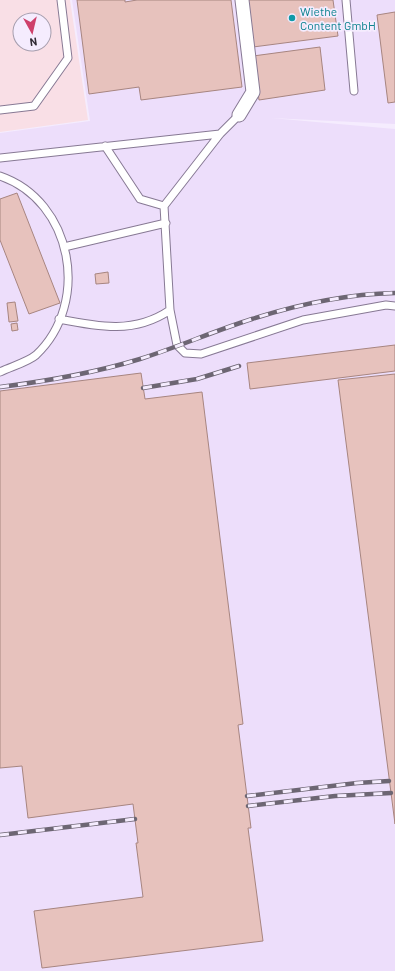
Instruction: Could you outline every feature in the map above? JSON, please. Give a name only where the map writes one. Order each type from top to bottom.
[{"type":"street","points":[[239,116],[253,92],[242,0]]},
{"type":"lane","points":[[0,110],[34,106],[68,58],[61,0]]},
{"type":"lane","points":[[346,0],[354,91]]},
{"type":"lane","points":[[239,116],[220,134],[164,206],[170,310],[177,346],[185,352],[201,354],[303,320],[386,305],[395,306]]},
{"type":"lane","points":[[0,158],[220,134]]},
{"type":"lane","points":[[105,146],[140,199],[164,206]]},
{"type":"lane","points":[[0,176],[10,179],[29,192],[44,207],[58,229],[67,256],[69,277],[66,301],[57,326],[48,341],[35,356],[0,372]]},
{"type":"lane","points":[[64,247],[166,224]]},
{"type":"lane","points":[[60,319],[86,324],[122,327],[144,324],[170,310]]},
{"type":"shaded area","points":[[0,0],[70,0],[88,120],[0,132]]},
{"type":"shaded area","points":[[72,0],[395,0],[395,124],[271,118],[395,129],[395,971],[0,971],[0,133],[90,121]]},
{"type":"building","points":[[77,0],[125,0],[125,2],[137,0],[231,0],[242,87],[141,100],[139,87],[89,94]]},
{"type":"building","name":"Wiethe Content GmbH","points":[[247,0],[333,0],[338,36],[253,47]]},
{"type":"building","points":[[395,12],[395,102],[388,103],[377,15]]},
{"type":"building","points":[[320,47],[325,90],[259,100],[253,56]]},
{"type":"building","points":[[17,193],[60,303],[29,314],[0,240],[0,199]]},
{"type":"building","points":[[108,272],[109,283],[96,284],[95,274]]},
{"type":"building","points":[[15,302],[18,321],[9,322],[7,303]]},
{"type":"building","points":[[17,323],[18,330],[12,331],[11,324]]},
{"type":"building","points":[[395,345],[395,371],[250,389],[247,363]]},
{"type":"building","points":[[141,373],[145,399],[202,392],[243,724],[238,725],[251,828],[248,828],[263,941],[42,968],[34,911],[143,897],[133,804],[28,818],[22,766],[0,768],[0,391]]},
{"type":"building","points":[[395,374],[395,824],[338,380]]},
{"type":"railway","points":[[0,387],[71,376],[123,364],[252,319],[286,309],[341,298],[395,293]]},
{"type":"railway","points":[[143,388],[197,379],[239,366]]},
{"type":"railway","points":[[247,796],[357,783],[389,781]]},
{"type":"railway","points":[[248,806],[335,796],[391,793]]},
{"type":"railway","points":[[0,835],[135,819]]},
{"type":"place","name":"Wiethe Content GmbH","points":[[292,18]]}]
